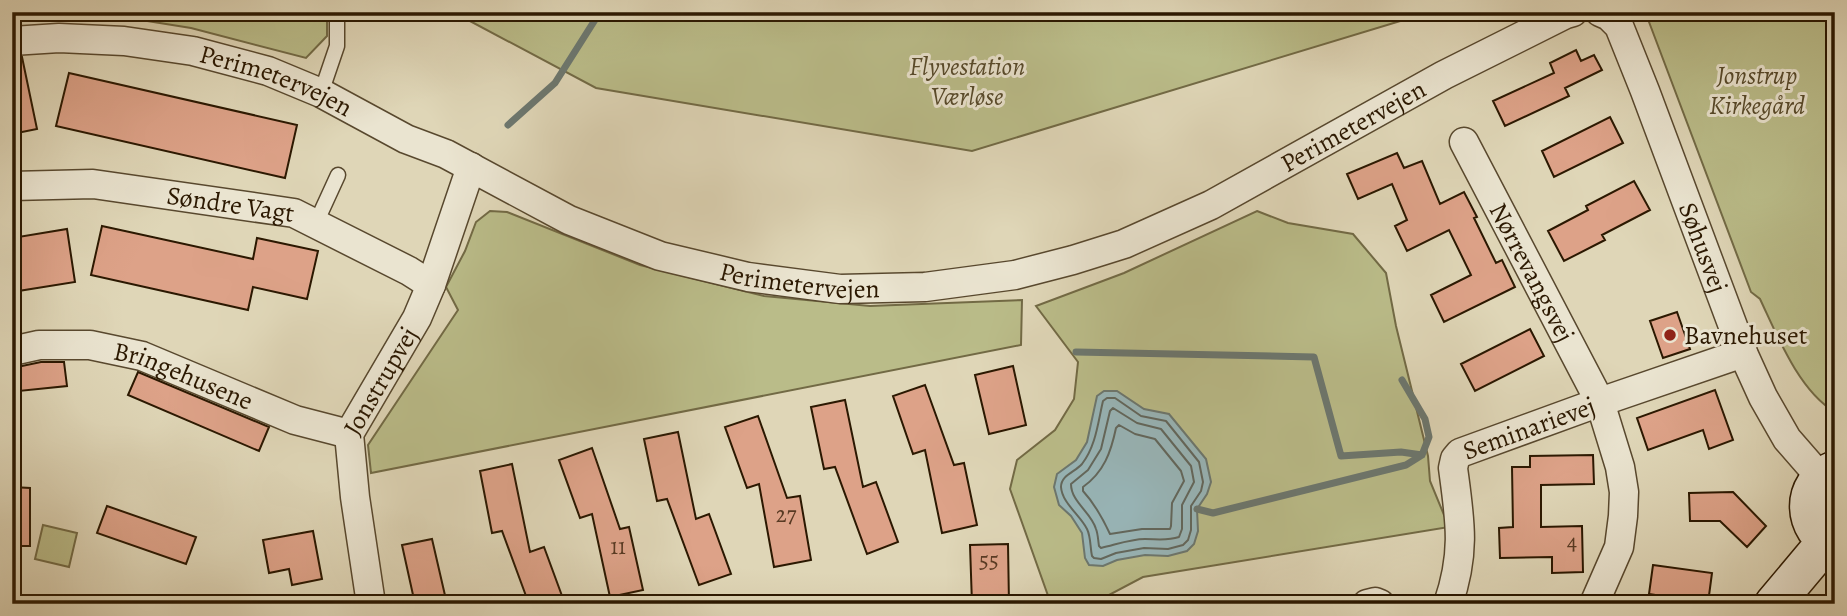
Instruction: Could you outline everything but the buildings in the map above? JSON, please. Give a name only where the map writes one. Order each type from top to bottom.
[{"type":"street","name":"Perimetervejen","points":[[12,41],[60,38],[124,41],[193,51],[268,71],[321,93],[406,139],[471,167],[569,220],[660,256],[748,277],[840,289],[925,287],[1009,276],[1124,244],[1211,205],[1444,75],[1573,12]]},
{"type":"street","name":"Søhusvej","points":[[1600,12],[1609,16],[1619,26],[1743,354],[1762,397],[1787,439],[1828,474]]},
{"type":"street","name":"Nørrevangsvej","points":[[1464,142],[1600,402],[1620,467],[1624,492],[1619,547],[1594,604]]},
{"type":"street","name":"Jonstrupvej","points":[[371,604],[355,497],[349,434],[417,318],[471,167]]},
{"type":"street","name":"Søndre Vagt","points":[[12,187],[93,184],[294,213],[409,271],[431,285]]},
{"type":"street","name":"Bringehusene","points":[[12,351],[39,345],[90,345],[142,356],[295,420],[349,434]]},
{"type":"street","name":"Seminarievej","points":[[1448,604],[1460,560],[1461,529],[1453,468],[1460,453],[1743,354]]},
{"type":"street","points":[[1774,604],[1830,544],[1817,534],[1809,511],[1809,499],[1814,488],[1828,474]]},
{"type":"street","points":[[1367,604],[1380,604]]},
{"type":"lane","points":[[321,93],[337,46],[337,12]]},
{"type":"lane","points":[[316,223],[338,176]]},
{"type":"green space","points":[[91,12],[327,12],[327,36],[306,58],[191,28]]},
{"type":"green space","name":"Flyvestation Værløse","points":[[453,12],[1430,12],[972,151],[596,88]]},
{"type":"green space","name":"Jonstrup Kirkegård","points":[[1835,12],[1835,412],[1810,391],[1800,377],[1760,299],[1751,292],[1646,14]]},
{"type":"green space","points":[[490,211],[507,212],[640,265],[764,296],[870,306],[1022,300],[1021,345],[371,473],[368,445],[458,310],[446,287],[465,251],[476,222]]},
{"type":"green space","points":[[1257,211],[1288,223],[1353,234],[1386,273],[1396,326],[1428,456],[1430,481],[1449,527],[1143,577],[1092,604],[1051,604],[1010,489],[1017,460],[1055,430],[1074,399],[1078,362],[1036,306],[1124,273]]},
{"type":"green space","points":[[43,525],[77,533],[69,567],[35,559]]},
{"type":"water","points":[[1104,391],[1117,391],[1144,409],[1169,414],[1206,459],[1211,482],[1197,509],[1198,531],[1194,544],[1187,551],[1168,556],[1145,555],[1117,560],[1103,566],[1089,565],[1085,558],[1082,533],[1071,516],[1059,505],[1054,487],[1057,474],[1076,460],[1087,442],[1097,396]]},
{"type":"waterway","points":[[508,125],[555,83],[600,12]]},
{"type":"waterway","points":[[1076,352],[1314,357],[1341,456],[1401,452],[1422,455]]},
{"type":"waterway","points":[[1197,509],[1213,513],[1406,465],[1422,455],[1429,437],[1425,419],[1402,380]]},
{"type":"place","name":"Bavnehuset","points":[[1670,335]]}]
